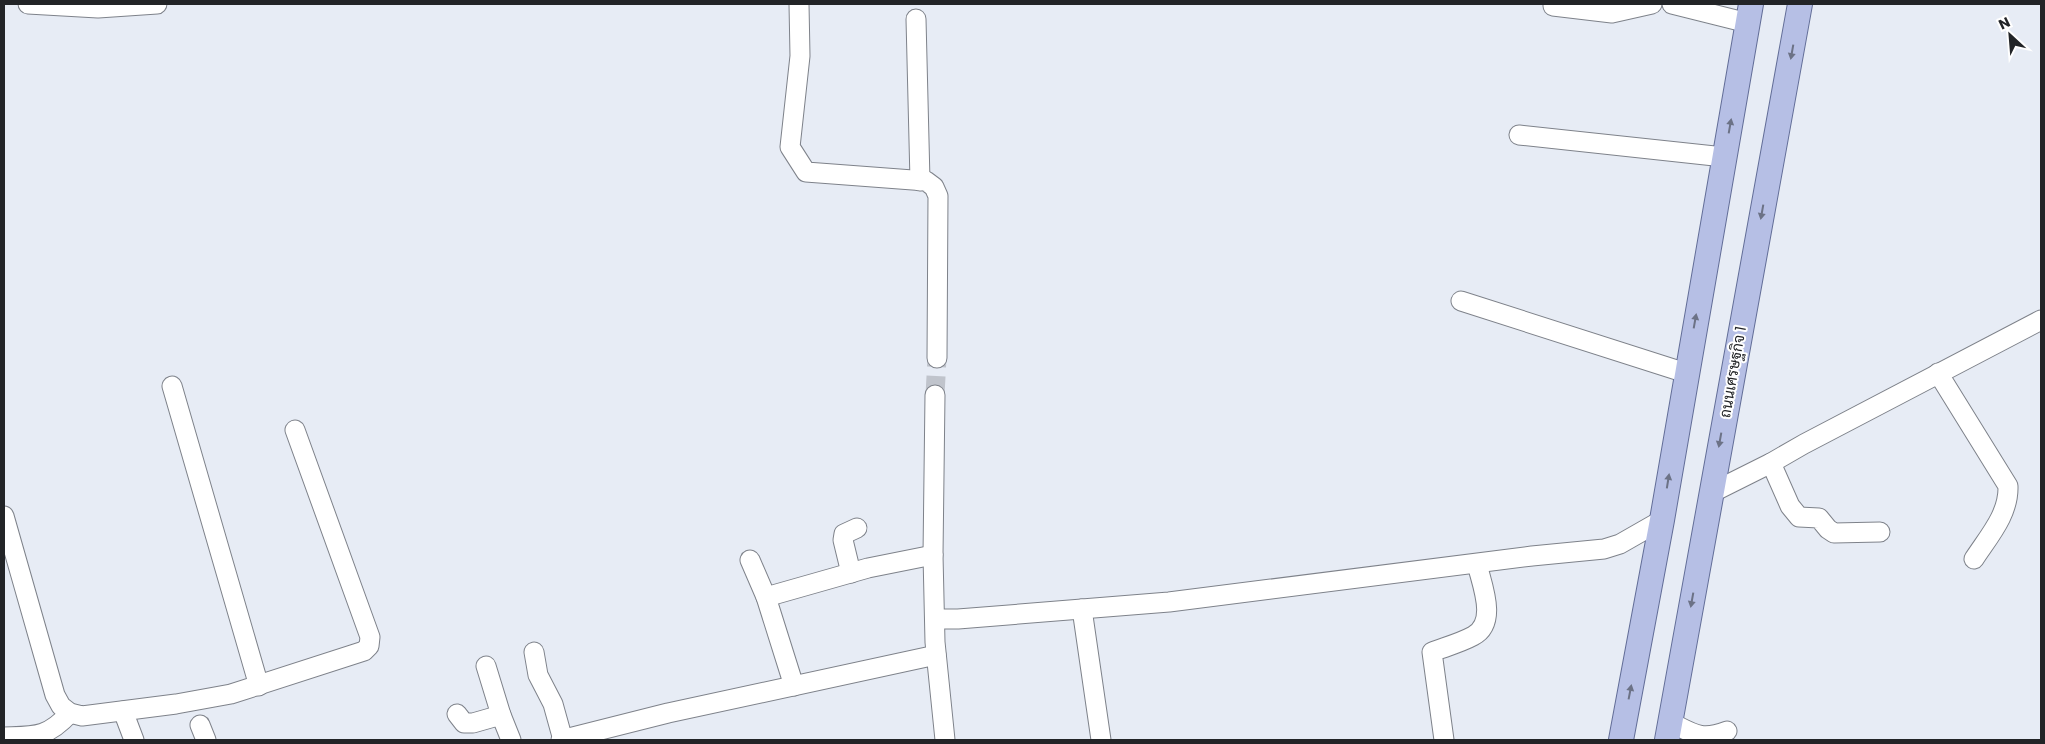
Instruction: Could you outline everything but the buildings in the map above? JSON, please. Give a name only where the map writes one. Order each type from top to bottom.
[{"type":"main road","name":"ถนนเศรษฐกิจ 1","points":[[1668,731],[1800,4]]},
{"type":"main road","points":[[1621,740],[1662,520],[1749,13]]},
{"type":"street","points":[[28,4],[98,8],[157,4]]},
{"type":"street","points":[[798,4],[800,56],[790,147],[806,172],[926,182],[934,188],[938,196],[937,358]]},
{"type":"street","points":[[1553,6],[1612,13],[1652,4]]},
{"type":"street","points":[[1672,4],[1749,13]]},
{"type":"street","points":[[916,19],[920,181]]},
{"type":"street","points":[[1519,135],[1724,157]]},
{"type":"street","points":[[1461,301],[1686,373]]},
{"type":"street","points":[[1711,493],[1772,463],[1938,373],[2041,320]]},
{"type":"street","points":[[1938,373],[2008,486],[2009,500],[2004,512],[1974,559]]},
{"type":"street","points":[[172,386],[259,686]]},
{"type":"street","points":[[935,395],[932,555],[936,655],[945,740]]},
{"type":"street","points":[[4,516],[55,695],[61,706],[70,713],[82,716],[124,711],[231,694],[259,686],[364,650],[369,646],[370,637],[295,430]]},
{"type":"street","points":[[1772,463],[1790,506],[1799,517],[1819,518],[1834,534],[1880,532]]},
{"type":"street","points":[[935,619],[958,619],[1169,602],[1613,547],[1662,520]]},
{"type":"street","points":[[852,572],[843,540],[844,534],[857,528]]},
{"type":"street","points":[[766,597],[852,572],[932,555]]},
{"type":"street","points":[[750,560],[766,597],[794,686]]},
{"type":"street","points":[[1444,740],[1432,652],[1474,636],[1483,626],[1488,614],[1477,564]]},
{"type":"street","points":[[1082,609],[1101,740]]},
{"type":"street","points":[[534,652],[538,675],[553,704],[562,740],[936,655]]},
{"type":"street","points":[[486,666],[501,715],[512,740]]},
{"type":"street","points":[[124,711],[134,740]]},
{"type":"street","points":[[4,737],[32,737],[45,733],[57,728],[70,713]]},
{"type":"street","points":[[457,714],[464,722],[473,722],[501,715]]},
{"type":"street","points":[[1668,731],[1710,738],[1727,731]]},
{"type":"tunnel","points":[[935,395],[937,358]]}]
